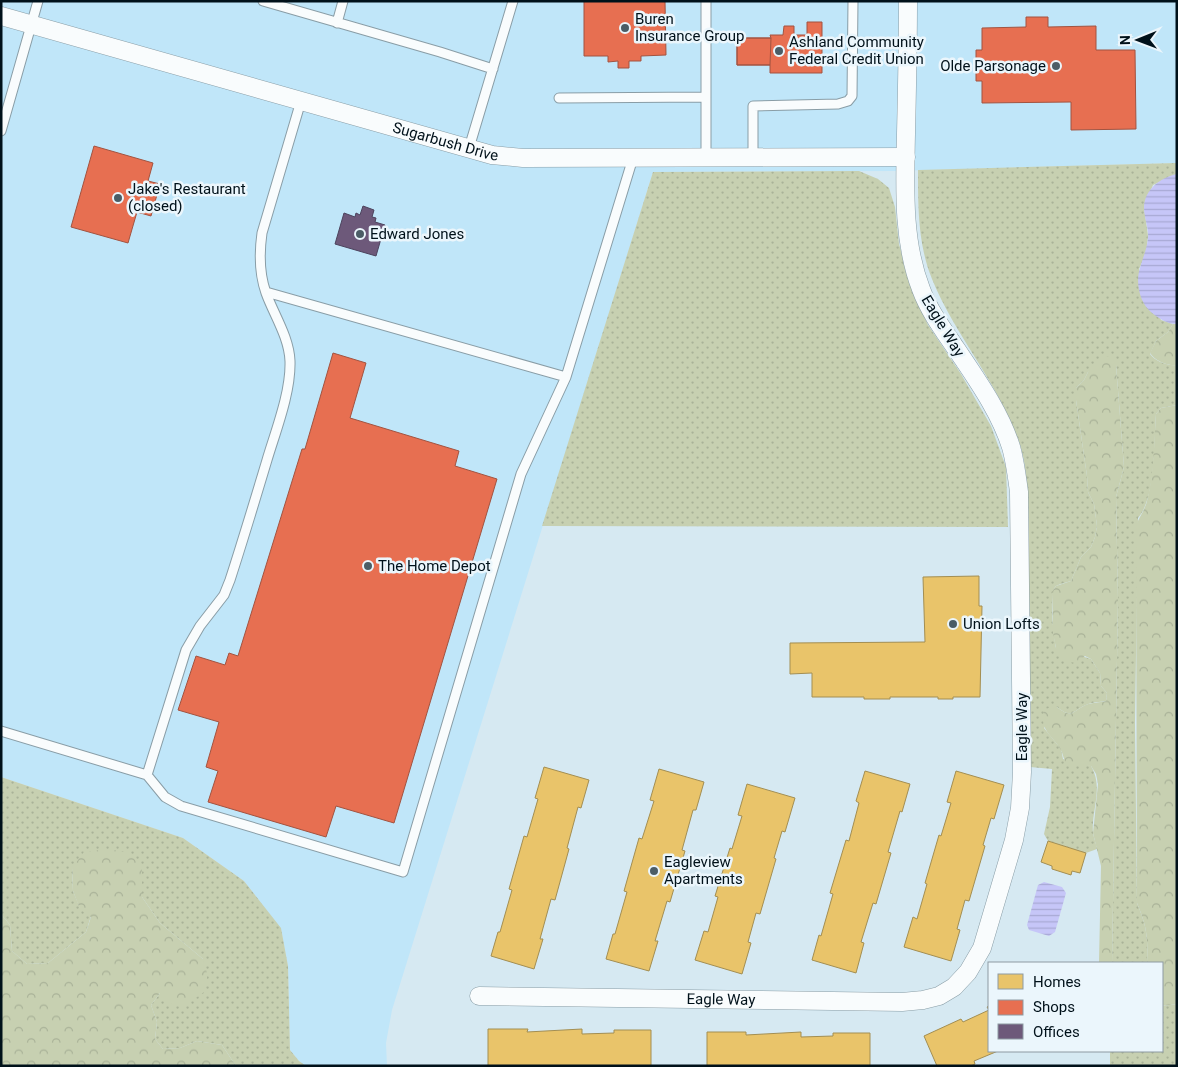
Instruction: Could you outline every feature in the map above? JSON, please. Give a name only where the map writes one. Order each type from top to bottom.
[{"type":"street","name":"Eagle Way","points":[[479,996],[902,1002],[923,1000],[938,996],[962,980],[982,948],[1014,840],[1020,808],[1022,738],[1019,492],[1016,467],[1010,446],[997,415],[981,386],[934,315],[921,291],[914,269],[907,220],[908,1]]},
{"type":"street","name":"Sugarbush Drive","points":[[1,16],[492,155],[515,158],[906,157]]},
{"type":"lane","points":[[1,131],[38,1]]},
{"type":"lane","points":[[263,1],[279,4],[493,69]]},
{"type":"lane","points":[[337,23],[344,1]]},
{"type":"lane","points":[[470,148],[513,1]]},
{"type":"lane","points":[[706,1],[706,158]]},
{"type":"lane","points":[[753,157],[753,106],[838,104],[848,101],[852,96],[853,1]]},
{"type":"lane","points":[[559,98],[706,97]]},
{"type":"lane","points":[[147,775],[186,650],[196,632],[224,595],[230,580],[289,380],[290,360],[287,343],[266,292],[260,272],[259,255],[262,233],[302,101]]},
{"type":"lane","points":[[1,731],[147,775],[165,797],[181,806],[403,872],[521,474],[566,377],[633,158]]},
{"type":"lane","points":[[266,292],[566,377]]},
{"type":"shaded area","points":[[1,1],[1177,1],[1177,163],[894,171],[653,172],[392,1010],[386,1043],[387,1066],[306,1066],[290,1050],[288,966],[281,929],[244,881],[183,838],[1,777]]},
{"type":"green space","points":[[1177,163],[1177,174],[1153,185],[1144,207],[1148,236],[1146,254],[1139,269],[1161,320],[1173,324],[1168,332],[1156,341],[1150,354],[1155,359],[1169,365],[1177,365],[1177,405],[1161,408],[1156,414],[1151,483],[1144,509],[1138,518],[1135,723],[1137,903],[1146,932],[1147,962],[1112,962],[1118,599],[1116,497],[1124,467],[1116,365],[1088,372],[1084,380],[1076,388],[1088,492],[1094,504],[1097,526],[1091,547],[1081,557],[1071,581],[1056,586],[1052,597],[1056,648],[1091,659],[1100,673],[1101,686],[1107,693],[1106,701],[1088,704],[1073,713],[1066,713],[1057,707],[1044,728],[1061,749],[1063,759],[1091,766],[1095,774],[1097,791],[1093,833],[1097,849],[1086,853],[1048,841],[1044,834],[1050,807],[1052,769],[1030,767],[1027,489],[1023,458],[1013,426],[1002,404],[953,322],[927,266],[921,239],[918,170]]},
{"type":"green space","points":[[859,171],[878,179],[889,188],[895,207],[899,244],[912,290],[928,325],[961,374],[991,426],[1006,467],[1008,527],[542,526],[653,172]]},
{"type":"green space","points":[[1173,324],[1177,324],[1177,365],[1169,365],[1155,358],[1150,353],[1156,341],[1168,332]]},
{"type":"green space","points":[[1105,356],[1112,357],[1116,365],[1124,467],[1116,497],[1118,599],[1112,962],[1099,962],[1101,866],[1093,833],[1098,784],[1096,774],[1091,766],[1068,765],[1061,749],[1044,727],[1043,722],[1044,710],[1051,707],[1057,707],[1066,713],[1073,713],[1088,704],[1106,701],[1107,693],[1101,686],[1100,673],[1091,659],[1085,656],[1076,663],[1064,661],[1056,648],[1053,633],[1052,592],[1056,586],[1071,581],[1081,557],[1091,547],[1097,526],[1094,504],[1088,492],[1076,400],[1076,388],[1084,380],[1088,372]]},
{"type":"green space","points":[[1177,405],[1177,1004],[1163,1006],[1163,962],[1147,962],[1146,932],[1137,903],[1136,526],[1146,504],[1149,490],[1156,414],[1161,408]]},
{"type":"green space","points":[[1,777],[183,838],[244,881],[281,928],[288,966],[290,1050],[306,1066],[236,1066],[222,1045],[197,1041],[180,1048],[163,1049],[155,1039],[157,1022],[151,1005],[160,993],[203,959],[160,923],[142,897],[142,868],[72,868],[73,891],[80,908],[91,916],[86,932],[48,963],[27,964],[12,951],[10,925],[1,914]]},
{"type":"green space","points":[[108,849],[130,853],[142,868],[142,897],[160,923],[203,959],[207,973],[207,984],[204,992],[187,1004],[174,1006],[160,993],[151,1005],[157,1022],[155,1039],[163,1049],[180,1048],[197,1041],[222,1045],[236,1066],[1,1066],[1,914],[10,925],[12,951],[27,964],[48,963],[86,932],[91,917],[80,909],[73,891],[72,868],[84,852]]},
{"type":"green space","points":[[1177,1004],[1177,1066],[1110,1066],[1110,1052],[1163,1052],[1163,1006]]},
{"type":"water","points":[[1177,174],[1177,324],[1164,321],[1148,309],[1142,299],[1138,280],[1148,238],[1144,211],[1147,195],[1159,181]]},
{"type":"water","points":[[1044,882],[1062,887],[1066,893],[1055,932],[1049,936],[1029,930],[1027,925],[1038,885]]},
{"type":"building: Homes","name":"Union Lofts","points":[[979,576],[979,606],[982,606],[980,697],[938,699],[938,697],[890,697],[890,699],[864,699],[864,697],[812,697],[812,673],[790,674],[790,643],[925,642],[923,577]]},
{"type":"building: Homes","points":[[544,767],[589,780],[581,808],[578,807],[555,900],[551,899],[540,939],[543,939],[534,969],[491,956],[512,890],[509,889],[524,836],[527,837],[538,799],[535,798]]},
{"type":"building: Homes","name":"Eagleview Apartments","points":[[659,769],[704,782],[696,810],[693,810],[682,850],[685,851],[670,902],[667,901],[655,941],[658,941],[649,971],[606,959],[627,892],[624,891],[639,838],[642,839],[654,801],[650,800]]},
{"type":"building: Homes","points":[[865,771],[910,784],[888,852],[891,853],[876,904],[873,903],[861,942],[864,943],[856,973],[812,960],[833,894],[830,893],[846,840],[849,841],[859,803],[856,801]]},
{"type":"building: Homes","points":[[956,771],[1004,785],[994,819],[991,818],[969,901],[965,900],[957,929],[960,930],[951,961],[904,947],[913,917],[917,919],[939,835],[941,836],[951,803],[947,802]]},
{"type":"building: Homes","name":"Eagleview Apartments","points":[[747,784],[795,798],[785,832],[782,831],[760,914],[756,913],[748,942],[751,943],[742,974],[695,960],[704,931],[708,932],[718,897],[715,896],[742,816],[738,815]]},
{"type":"building: Homes","points":[[1048,841],[1086,853],[1080,873],[1072,871],[1071,875],[1052,869],[1052,866],[1041,862]]},
{"type":"building: Homes","points":[[988,1010],[988,1052],[996,1052],[974,1061],[975,1064],[971,1066],[937,1066],[924,1036],[961,1019],[963,1022]]},
{"type":"building: Homes","points":[[488,1029],[528,1029],[527,1032],[582,1029],[582,1034],[614,1033],[614,1030],[651,1030],[651,1066],[488,1066]]},
{"type":"building: Homes","points":[[707,1032],[746,1032],[746,1035],[801,1032],[801,1037],[833,1036],[833,1033],[870,1033],[870,1066],[707,1066]]},
{"type":"building: Shops","name":"Buren Insurance Group","points":[[584,1],[665,1],[666,55],[641,56],[641,61],[629,61],[629,68],[618,68],[618,61],[608,62],[608,56],[584,56]]},
{"type":"building: Shops","name":"Olde Parsonage","points":[[1026,17],[1048,17],[1048,27],[1096,26],[1096,50],[1135,50],[1136,129],[1071,130],[1071,102],[982,103],[982,81],[976,81],[976,50],[982,50],[982,28],[1026,27]]},
{"type":"building: Shops","name":"Ashland Community Federal Credit Union","points":[[807,22],[822,22],[822,73],[770,73],[770,65],[737,65],[737,38],[771,38],[770,35],[783,35],[784,26],[794,26],[794,35],[807,35]]},
{"type":"building: Shops","points":[[737,38],[771,38],[770,65],[737,65]]},
{"type":"building: Shops","name":"Jake's Restaurant (closed)","points":[[94,146],[153,163],[148,181],[160,184],[151,216],[137,212],[128,243],[71,227]]},
{"type":"building: Shops","name":"The Home Depot","points":[[333,353],[366,363],[350,418],[459,451],[455,466],[497,479],[394,823],[336,806],[326,837],[208,802],[218,771],[206,767],[219,722],[178,710],[196,656],[225,665],[229,653],[238,656],[302,449],[305,449]]},
{"type":"building: Offices","name":"Edward Jones","points":[[363,206],[374,210],[372,217],[376,218],[375,222],[385,225],[376,256],[335,244],[344,213],[355,217],[356,213],[360,215]]},
{"type":"place","name":"Buren Insurance Group","points":[[625,28]]},
{"type":"place","name":"Ashland Community Federal Credit Union","points":[[779,51]]},
{"type":"place","name":"Olde Parsonage","points":[[1056,66]]},
{"type":"place","name":"Jake's Restaurant (closed)","points":[[118,198]]},
{"type":"place","name":"Edward Jones","points":[[360,234]]},
{"type":"place","name":"The Home Depot","points":[[368,566]]},
{"type":"place","name":"Union Lofts","points":[[953,624]]},
{"type":"place","name":"Eagleview Apartments","points":[[654,871]]}]
